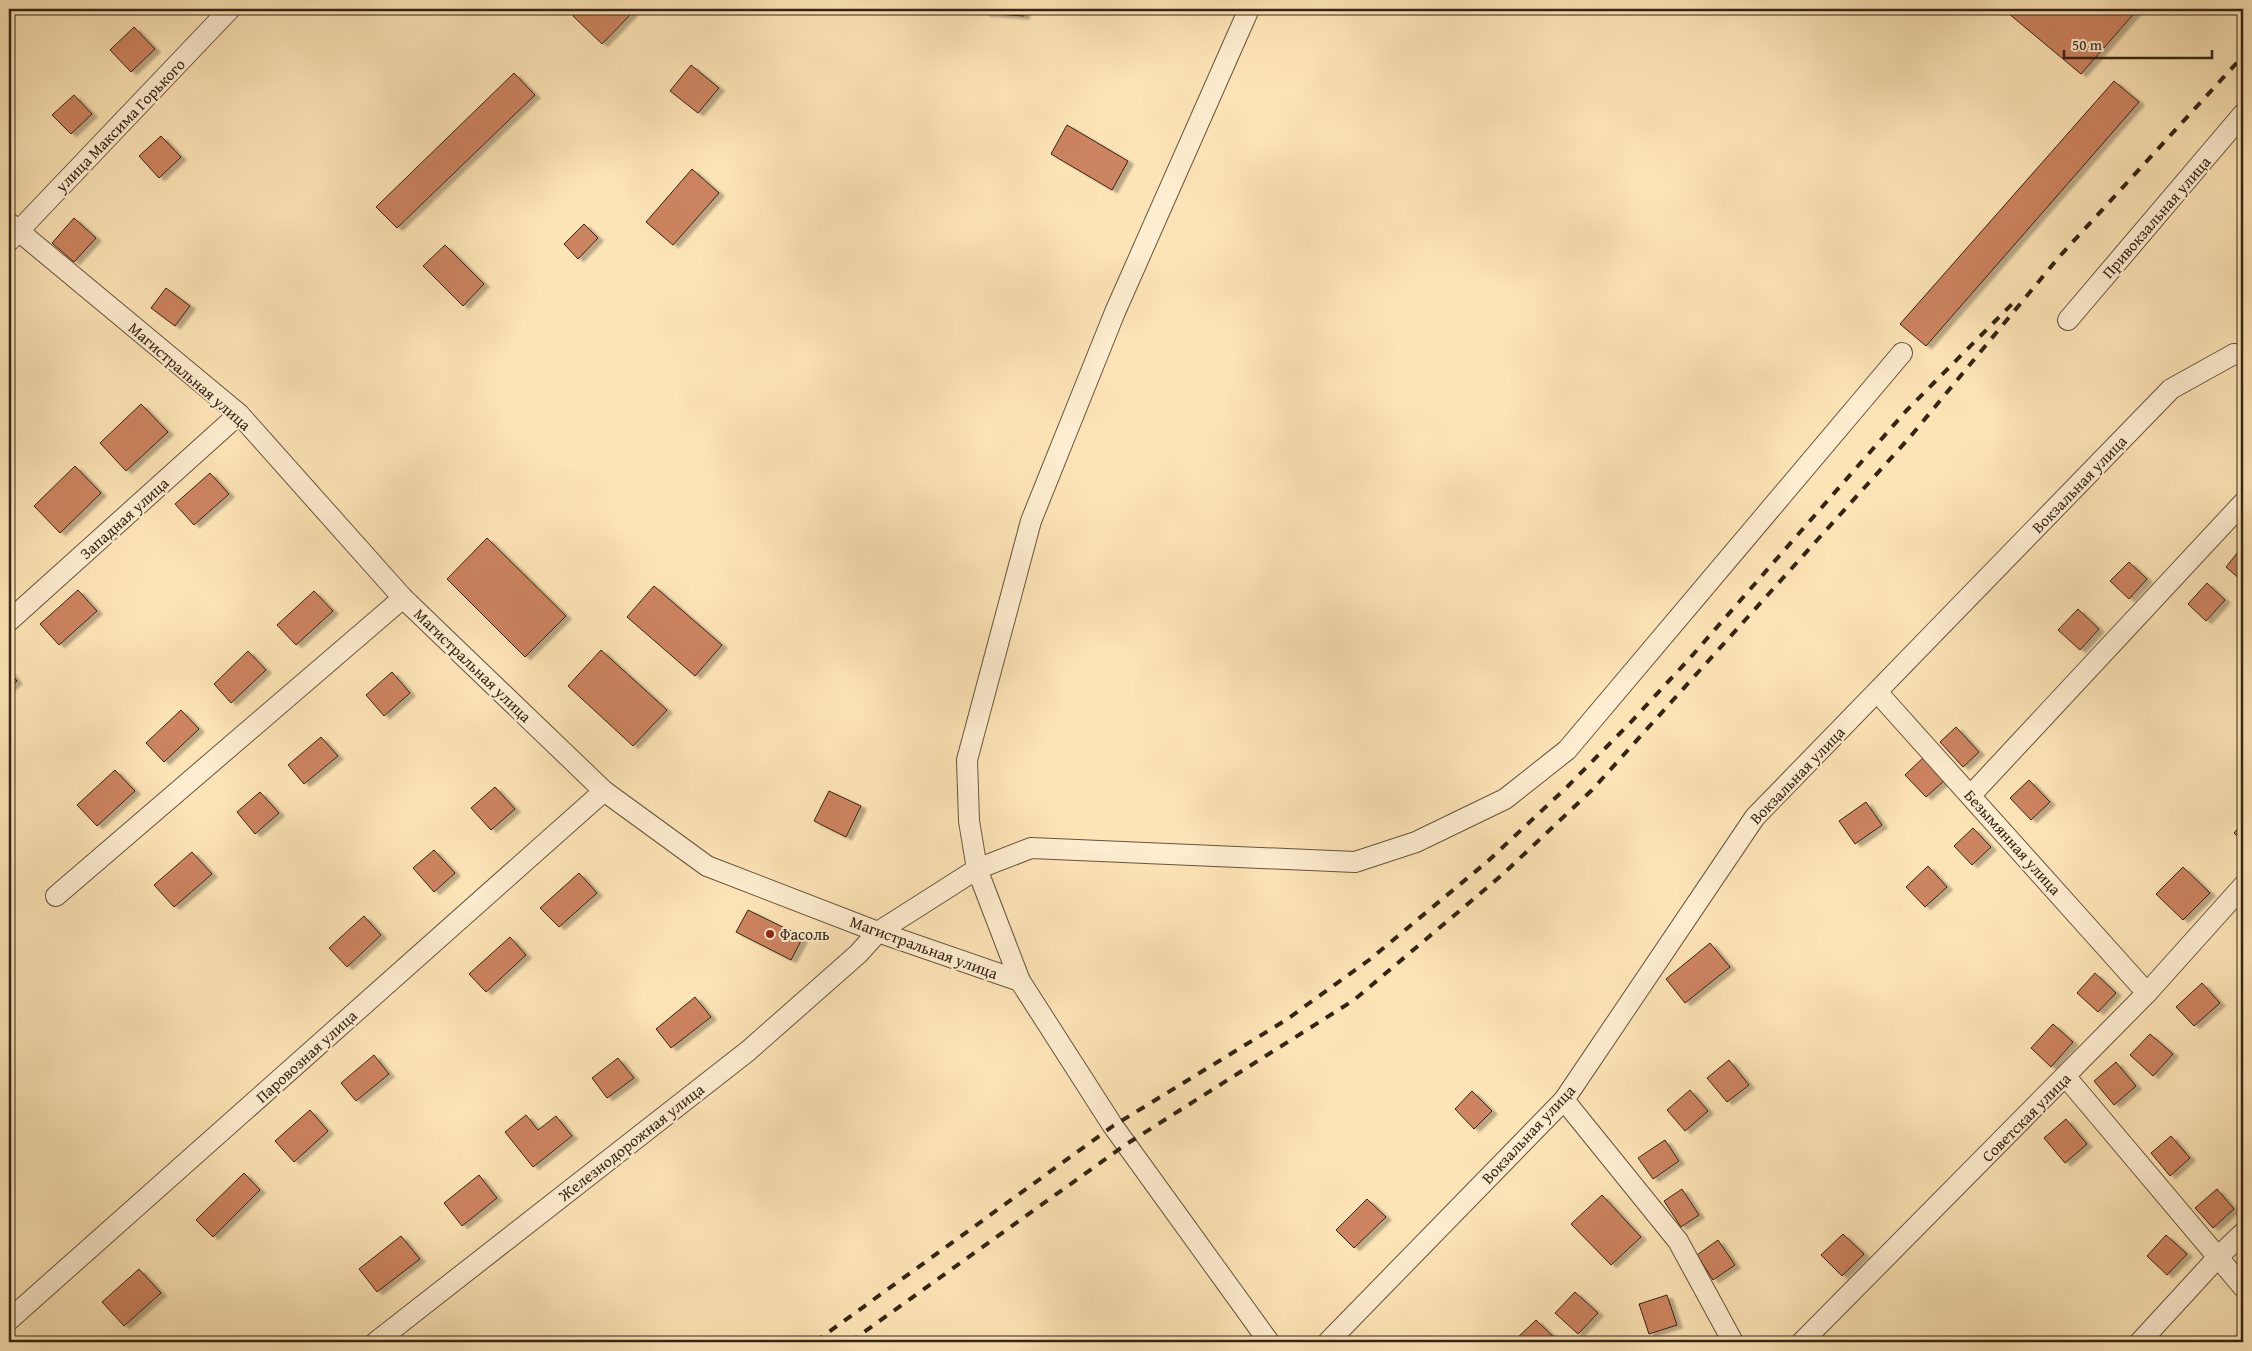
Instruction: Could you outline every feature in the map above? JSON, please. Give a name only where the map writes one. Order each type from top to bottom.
[{"type":"street","name":"улица Максима Горького","points":[[12,232],[230,9]]},
{"type":"street","points":[[1249,9],[1115,312],[1031,521],[967,760],[969,821],[977,870],[1020,982],[1117,1132],[1270,1342]]},
{"type":"street","name":"Привокзальная улица","points":[[2068,320],[2243,114]]},
{"type":"street","name":"Магистральная улица","points":[[12,232],[239,414],[403,598],[604,791],[707,866],[878,932],[1020,982]]},
{"type":"street","name":"Железнодорожная улица","points":[[376,1342],[748,1051],[858,954],[878,932],[977,870],[1031,848],[1355,862],[1416,842],[1505,799],[1567,750],[1902,353]]},
{"type":"street","name":"Вокзальная улица","points":[[1328,1342],[1564,1100],[1754,817],[1878,692],[2171,389],[2234,354],[2243,355]]},
{"type":"street","name":"Западная улица","points":[[9,621],[239,414]]},
{"type":"street","points":[[1971,795],[2243,503]]},
{"type":"street","points":[[56,896],[403,598]]},
{"type":"street","name":"Безымянная улица","points":[[1878,692],[2147,993]]},
{"type":"street","name":"Паровозная улица","points":[[9,1320],[604,791]]},
{"type":"street","name":"Советская улица","points":[[1802,1342],[2066,1077],[2147,993],[2243,886]]},
{"type":"street","points":[[2066,1077],[2219,1256],[2243,1287]]},
{"type":"street","points":[[1564,1100],[1678,1241],[1733,1342]]},
{"type":"street","points":[[2140,1342],[2219,1256],[2243,1233]]},
{"type":"building","points":[[580,9],[628,9],[632,13],[602,44],[573,16]]},
{"type":"building","points":[[984,9],[1024,9],[1024,16],[984,13]]},
{"type":"building","points":[[2011,9],[2138,9],[2081,74],[2008,13]]},
{"type":"building","points":[[134,27],[155,49],[131,72],[110,50]]},
{"type":"building","points":[[691,65],[719,88],[698,113],[670,91]]},
{"type":"building","points":[[514,73],[535,95],[397,228],[376,207]]},
{"type":"building","points":[[2114,81],[2139,102],[1926,346],[1900,324]]},
{"type":"building","points":[[74,95],[92,114],[71,134],[52,115]]},
{"type":"building","points":[[1067,125],[1128,161],[1112,190],[1051,154]]},
{"type":"building","points":[[161,136],[181,157],[159,178],[139,156]]},
{"type":"building","points":[[692,169],[719,193],[673,245],[646,222]]},
{"type":"building","points":[[74,218],[96,238],[74,262],[52,243]]},
{"type":"building","points":[[584,224],[598,238],[578,259],[564,244]]},
{"type":"building","points":[[445,245],[484,284],[463,306],[423,266]]},
{"type":"building","points":[[166,288],[190,306],[175,326],[151,308]]},
{"type":"building","points":[[141,404],[168,432],[126,471],[100,443]]},
{"type":"building","points":[[75,466],[101,493],[60,533],[34,506]]},
{"type":"building","points":[[210,473],[229,494],[194,525],[175,504]]},
{"type":"building","points":[[487,538],[566,616],[525,657],[447,579]]},
{"type":"building","points":[[2238,552],[2243,556],[2243,582],[2226,567]]},
{"type":"building","points":[[2129,562],[2147,579],[2129,599],[2110,581]]},
{"type":"building","points":[[2207,583],[2225,600],[2206,621],[2188,604]]},
{"type":"building","points":[[654,586],[722,645],[695,676],[627,617]]},
{"type":"building","points":[[78,590],[97,611],[59,645],[40,624]]},
{"type":"building","points":[[314,591],[333,611],[296,645],[277,625]]},
{"type":"building","points":[[2078,609],[2099,629],[2080,650],[2058,630]]},
{"type":"building","points":[[601,650],[667,710],[633,746],[568,686]]},
{"type":"building","points":[[248,651],[266,670],[231,703],[214,684]]},
{"type":"building","points":[[9,671],[17,681],[9,688]]},
{"type":"building","points":[[392,672],[410,693],[384,716],[366,695]]},
{"type":"building","points":[[181,710],[199,729],[164,762],[146,743]]},
{"type":"building","points":[[1956,727],[1979,752],[1963,767],[1940,742]]},
{"type":"building","points":[[321,737],[338,756],[304,784],[288,765]]},
{"type":"building","points":[[1925,756],[1946,779],[1926,797],[1905,775]]},
{"type":"building","points":[[115,770],[135,791],[97,826],[77,805]]},
{"type":"building","points":[[2029,780],[2050,802],[2031,820],[2010,798]]},
{"type":"building","points":[[495,787],[515,809],[491,830],[471,808]]},
{"type":"building","points":[[829,791],[861,806],[846,837],[814,821]]},
{"type":"building","points":[[260,792],[279,813],[255,834],[237,812]]},
{"type":"building","points":[[1866,802],[1882,825],[1855,844],[1839,821]]},
{"type":"building","points":[[2243,823],[2243,842],[2234,833]]},
{"type":"building","points":[[1973,828],[1991,847],[1972,865],[1954,846]]},
{"type":"building","points":[[434,850],[455,873],[434,892],[413,868]]},
{"type":"building","points":[[192,852],[212,874],[174,907],[154,885]]},
{"type":"building","points":[[1928,866],[1947,887],[1925,907],[1906,887]]},
{"type":"building","points":[[2183,867],[2210,893],[2183,920],[2156,894]]},
{"type":"building","points":[[579,873],[597,893],[559,927],[540,908]]},
{"type":"building","points":[[748,910],[803,937],[791,960],[736,932]]},
{"type":"building","points":[[364,916],[381,935],[347,967],[329,948]]},
{"type":"building","points":[[510,937],[526,955],[486,992],[469,974]]},
{"type":"building","points":[[1710,943],[1730,967],[1685,1003],[1666,979]]},
{"type":"building","points":[[2243,953],[2243,964],[2238,959]]},
{"type":"building","points":[[2095,973],[2116,993],[2098,1012],[2077,993]]},
{"type":"building","points":[[2202,983],[2220,1003],[2194,1026],[2176,1007]]},
{"type":"building","points":[[695,997],[711,1017],[671,1048],[656,1029]]},
{"type":"building","points":[[2053,1024],[2073,1042],[2051,1067],[2031,1048]]},
{"type":"building","points":[[2150,1034],[2173,1054],[2153,1076],[2130,1055]]},
{"type":"building","points":[[374,1055],[389,1074],[356,1101],[341,1083]]},
{"type":"building","points":[[618,1058],[634,1078],[607,1098],[592,1078]]},
{"type":"building","points":[[1729,1060],[1749,1085],[1727,1102],[1707,1078]]},
{"type":"building","points":[[2116,1062],[2136,1086],[2114,1105],[2094,1081]]},
{"type":"building","points":[[1690,1090],[1708,1111],[1685,1131],[1667,1110]]},
{"type":"building","points":[[1472,1091],[1492,1111],[1474,1129],[1455,1109]]},
{"type":"building","points":[[310,1110],[328,1131],[294,1162],[275,1141]]},
{"type":"building","points":[[526,1115],[538,1130],[556,1116],[572,1136],[533,1167],[505,1132]]},
{"type":"building","points":[[2066,1119],[2087,1144],[2065,1163],[2044,1138]]},
{"type":"building","points":[[2171,1136],[2190,1158],[2170,1176],[2151,1153]]},
{"type":"building","points":[[1665,1140],[1679,1161],[1653,1179],[1638,1158]]},
{"type":"building","points":[[244,1173],[260,1190],[213,1237],[196,1220]]},
{"type":"building","points":[[479,1175],[497,1198],[462,1226],[444,1203]]},
{"type":"building","points":[[1682,1189],[1699,1215],[1681,1227],[1664,1201]]},
{"type":"building","points":[[2217,1189],[2234,1209],[2213,1228],[2195,1208]]},
{"type":"building","points":[[1602,1195],[1641,1237],[1611,1265],[1571,1224]]},
{"type":"building","points":[[1367,1199],[1386,1217],[1354,1248],[1336,1230]]},
{"type":"building","points":[[1843,1234],[1864,1254],[1842,1276],[1821,1255]]},
{"type":"building","points":[[2166,1235],[2187,1254],[2167,1275],[2147,1256]]},
{"type":"building","points":[[401,1236],[420,1259],[377,1292],[359,1269]]},
{"type":"building","points":[[1718,1240],[1735,1265],[1713,1280],[1697,1255]]},
{"type":"building","points":[[139,1269],[161,1293],[124,1326],[102,1302]]},
{"type":"building","points":[[1575,1292],[1598,1313],[1578,1334],[1555,1313]]},
{"type":"building","points":[[1667,1295],[1677,1325],[1649,1334],[1639,1304]]},
{"type":"building","points":[[1536,1320],[1558,1341],[1517,1342],[1515,1340]]},
{"type":"building","points":[[1202,1337],[1205,1342],[1195,1342]]},
{"type":"railway","points":[[850,1342],[1125,1145],[1354,1000],[1502,875],[1592,790],[1910,437],[2059,257],[2243,56]]},
{"type":"railway","points":[[815,1342],[1113,1126],[1286,1020],[1369,960],[1488,861],[1567,787],[1630,723],[1690,658],[1906,411],[2015,301]]},
{"type":"place","name":"Фасоль","points":[[770,934]]}]
